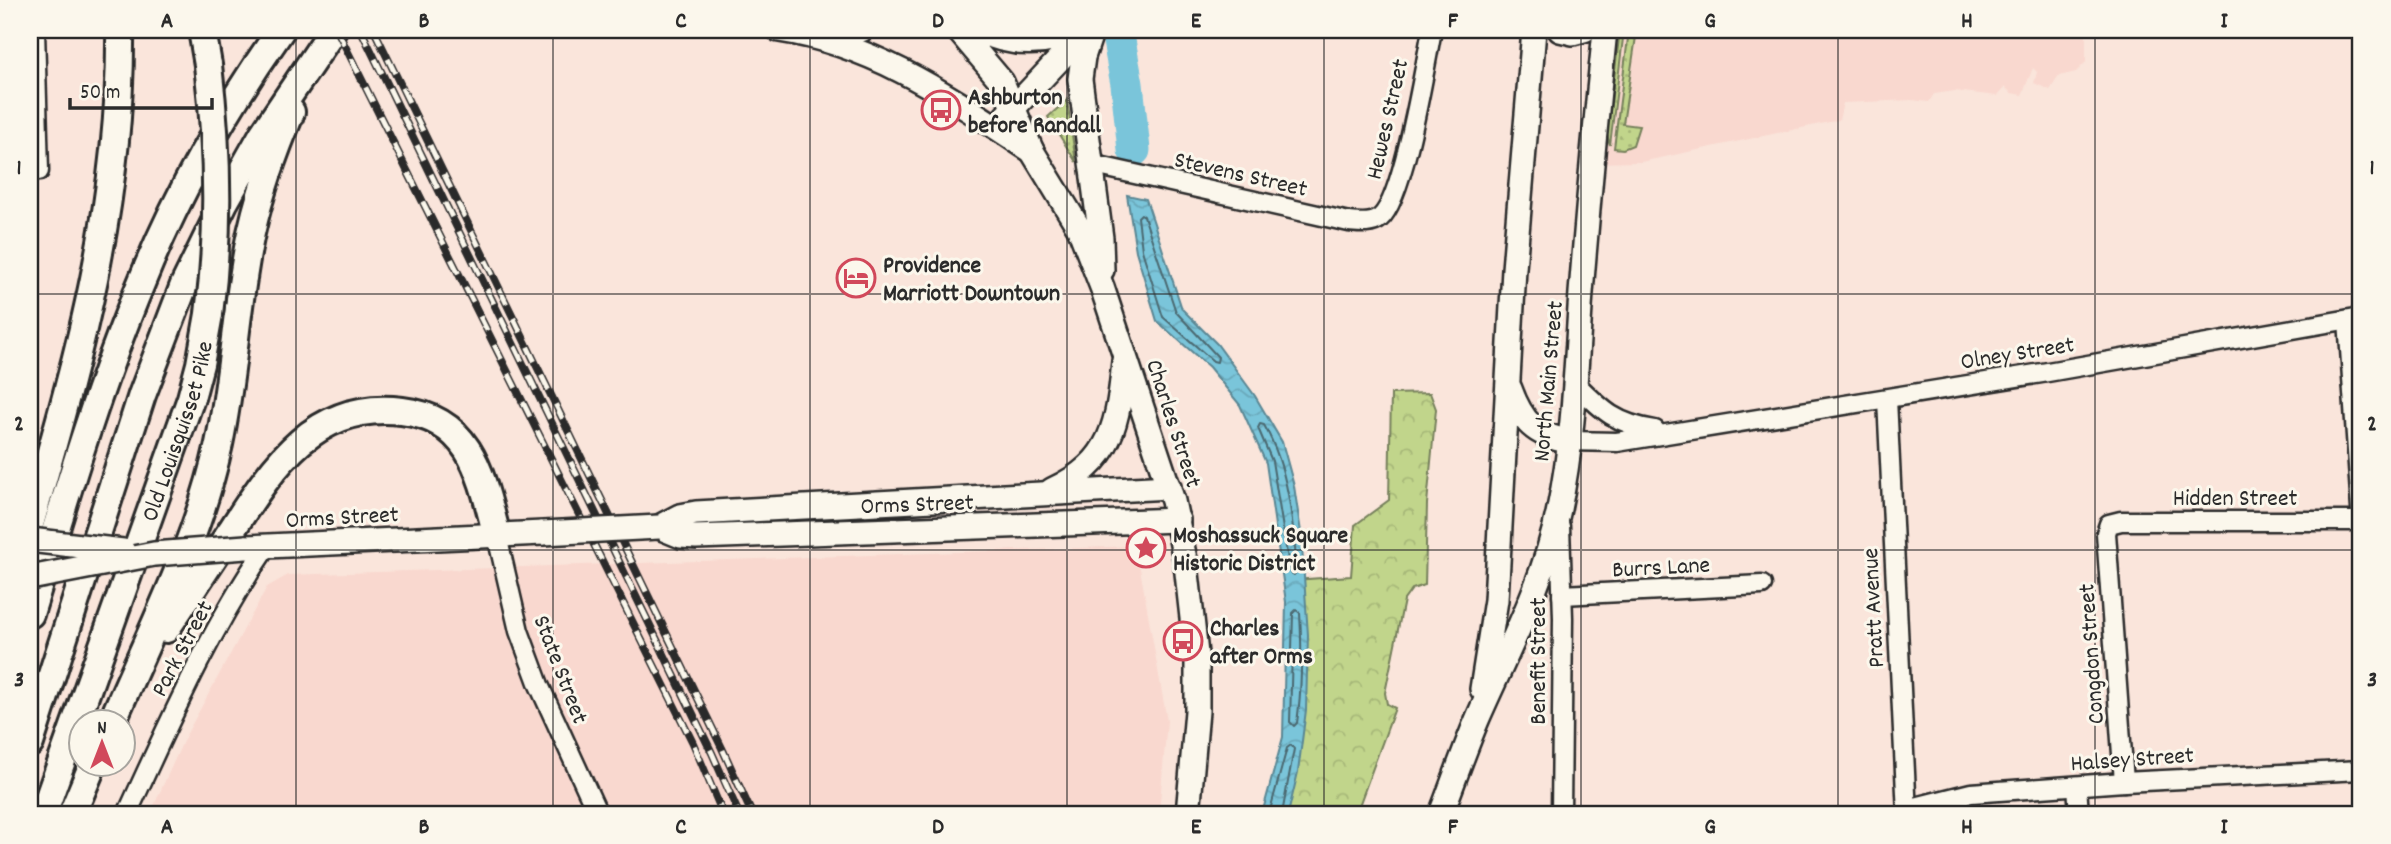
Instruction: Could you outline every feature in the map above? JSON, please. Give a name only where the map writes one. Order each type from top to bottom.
[{"type":"highway","points":[[30,524],[80,341],[104,229],[116,123],[120,30]]},
{"type":"highway","name":"Old Louisquisset Pike","points":[[43,814],[191,398],[200,364],[216,263],[218,182],[208,65],[202,30]]},
{"type":"highway","points":[[30,614],[97,402],[142,279],[176,205],[204,153],[239,92],[281,30]]},
{"type":"highway","points":[[118,708],[180,567],[202,507],[225,415],[254,219],[287,121],[327,38]]},
{"type":"highway","points":[[30,743],[142,394],[172,315],[201,250],[240,174],[263,134],[327,38]]},
{"type":"highway","points":[[123,695],[262,484],[296,444],[323,425],[356,413],[390,409],[423,416],[449,430],[470,451],[477,464],[497,536]]},
{"type":"highway","points":[[72,814],[87,778]]},
{"type":"main road","points":[[779,30],[836,35],[861,30]]},
{"type":"main road","name":"Charles Street","points":[[958,30],[1002,82],[1032,151],[1079,228],[1102,287],[1169,487],[1186,564],[1196,663],[1197,711],[1188,814]]},
{"type":"main road","points":[[978,30],[995,37],[1028,43],[1060,38],[1079,30]]},
{"type":"main road","points":[[995,127],[1090,30]]},
{"type":"main road","points":[[1090,30],[1080,79],[1101,238],[1102,287]]},
{"type":"main road","name":"North Main Street","points":[[1476,721],[1496,600],[1514,269],[1534,30]]},
{"type":"main road","points":[[1560,30],[1573,33],[1584,30]]},
{"type":"main road","name":"North Main Street","points":[[1441,814],[1476,721],[1525,616],[1559,509],[1575,383],[1591,163],[1605,30]]},
{"type":"main road","name":"Charles Street","points":[[803,34],[847,46],[918,78],[1032,151]]},
{"type":"main road","points":[[1040,494],[1074,478],[1098,458],[1117,414],[1125,355]]},
{"type":"main road","points":[[1508,383],[1520,410],[1536,430],[1551,438],[1569,441]]},
{"type":"main road","name":"Orms Street","points":[[30,578],[154,554],[659,527],[680,516],[696,513],[1169,487]]},
{"type":"main road","name":"Orms Street","points":[[659,527],[673,534],[696,537],[1178,520]]},
{"type":"main road","points":[[30,540],[154,554]]},
{"type":"street","points":[[35,30],[39,171]]},
{"type":"street","name":"Hewes Street","points":[[1381,217],[1392,200],[1404,166],[1432,30]]},
{"type":"street","name":"Stevens Street","points":[[1090,164],[1349,222],[1363,223],[1381,217]]},
{"type":"street","points":[[2355,318],[2361,509]]},
{"type":"street","name":"Olney Street","points":[[1569,441],[1617,442],[1887,399],[2355,318]]},
{"type":"street","name":"Olney Street","points":[[1575,383],[1601,408],[1626,424],[1656,430],[1679,430]]},
{"type":"street","name":"Pratt Avenue","points":[[1887,399],[1907,812]]},
{"type":"street","name":"Benefit Street","points":[[1559,509],[1562,595],[1561,814]]},
{"type":"street","name":"Hidden Street","points":[[2109,524],[2121,521],[2361,521]]},
{"type":"street","name":"Congdon Street","points":[[2109,524],[2106,533],[2124,782]]},
{"type":"street","name":"State Street","points":[[497,536],[519,631],[576,770],[598,814]]},
{"type":"street","name":"Park Street","points":[[127,814],[193,672],[248,575],[257,547]]},
{"type":"street","name":"Burrs Lane","points":[[1562,595],[1762,585]]},
{"type":"street","name":"Halsey Street","points":[[1907,812],[1971,793],[2361,770]]},
{"type":"street","points":[[2077,786],[2079,814]]},
{"type":"shaded area","points":[[1607,30],[2086,30],[2086,62],[2076,72],[2059,76],[2050,90],[2034,83],[2037,72],[2033,68],[2022,95],[2011,93],[2005,87],[1997,96],[1955,91],[1934,94],[1929,102],[1912,100],[1843,103],[1839,120],[1641,162],[1592,163]]},
{"type":"shaded area","points":[[1136,546],[1167,721],[1159,814],[150,814],[185,737],[267,587],[288,575]]},
{"type":"green space","points":[[1620,30],[1624,30],[1610,145],[1607,135]]},
{"type":"green space","points":[[1629,30],[1637,30],[1623,124],[1639,126],[1633,145],[1623,149],[1614,148]]},
{"type":"green space","points":[[1067,100],[1076,162],[1048,117]]},
{"type":"green space","points":[[1430,393],[1436,409],[1427,504],[1425,585],[1412,589],[1404,600],[1385,693],[1387,704],[1395,708],[1356,814],[1283,814],[1293,580],[1351,576],[1355,525],[1389,500],[1391,394]]},
{"type":"water","points":[[1127,195],[1146,199],[1182,309],[1217,344],[1255,396],[1282,442],[1294,486],[1301,532],[1308,635],[1306,710],[1298,772],[1288,814],[1262,814],[1283,737],[1286,602],[1266,463],[1240,405],[1209,367],[1157,321],[1136,251]]},
{"type":"waterway","points":[[1117,30],[1127,84],[1134,150]]},
{"type":"railway","points":[[337,30],[693,743],[723,814]]},
{"type":"railway","points":[[361,30],[712,753],[739,814]]},
{"type":"railway","points":[[374,30],[752,814]]},
{"type":"place","name":"Ashburton before Randall","points":[[941,110]]},
{"type":"place","name":"Providence Marriott Downtown","points":[[856,278]]},
{"type":"place","name":"Moshassuck Square Historic District","points":[[1146,548]]},
{"type":"place","name":"Charles after Orms","points":[[1183,641]]}]
